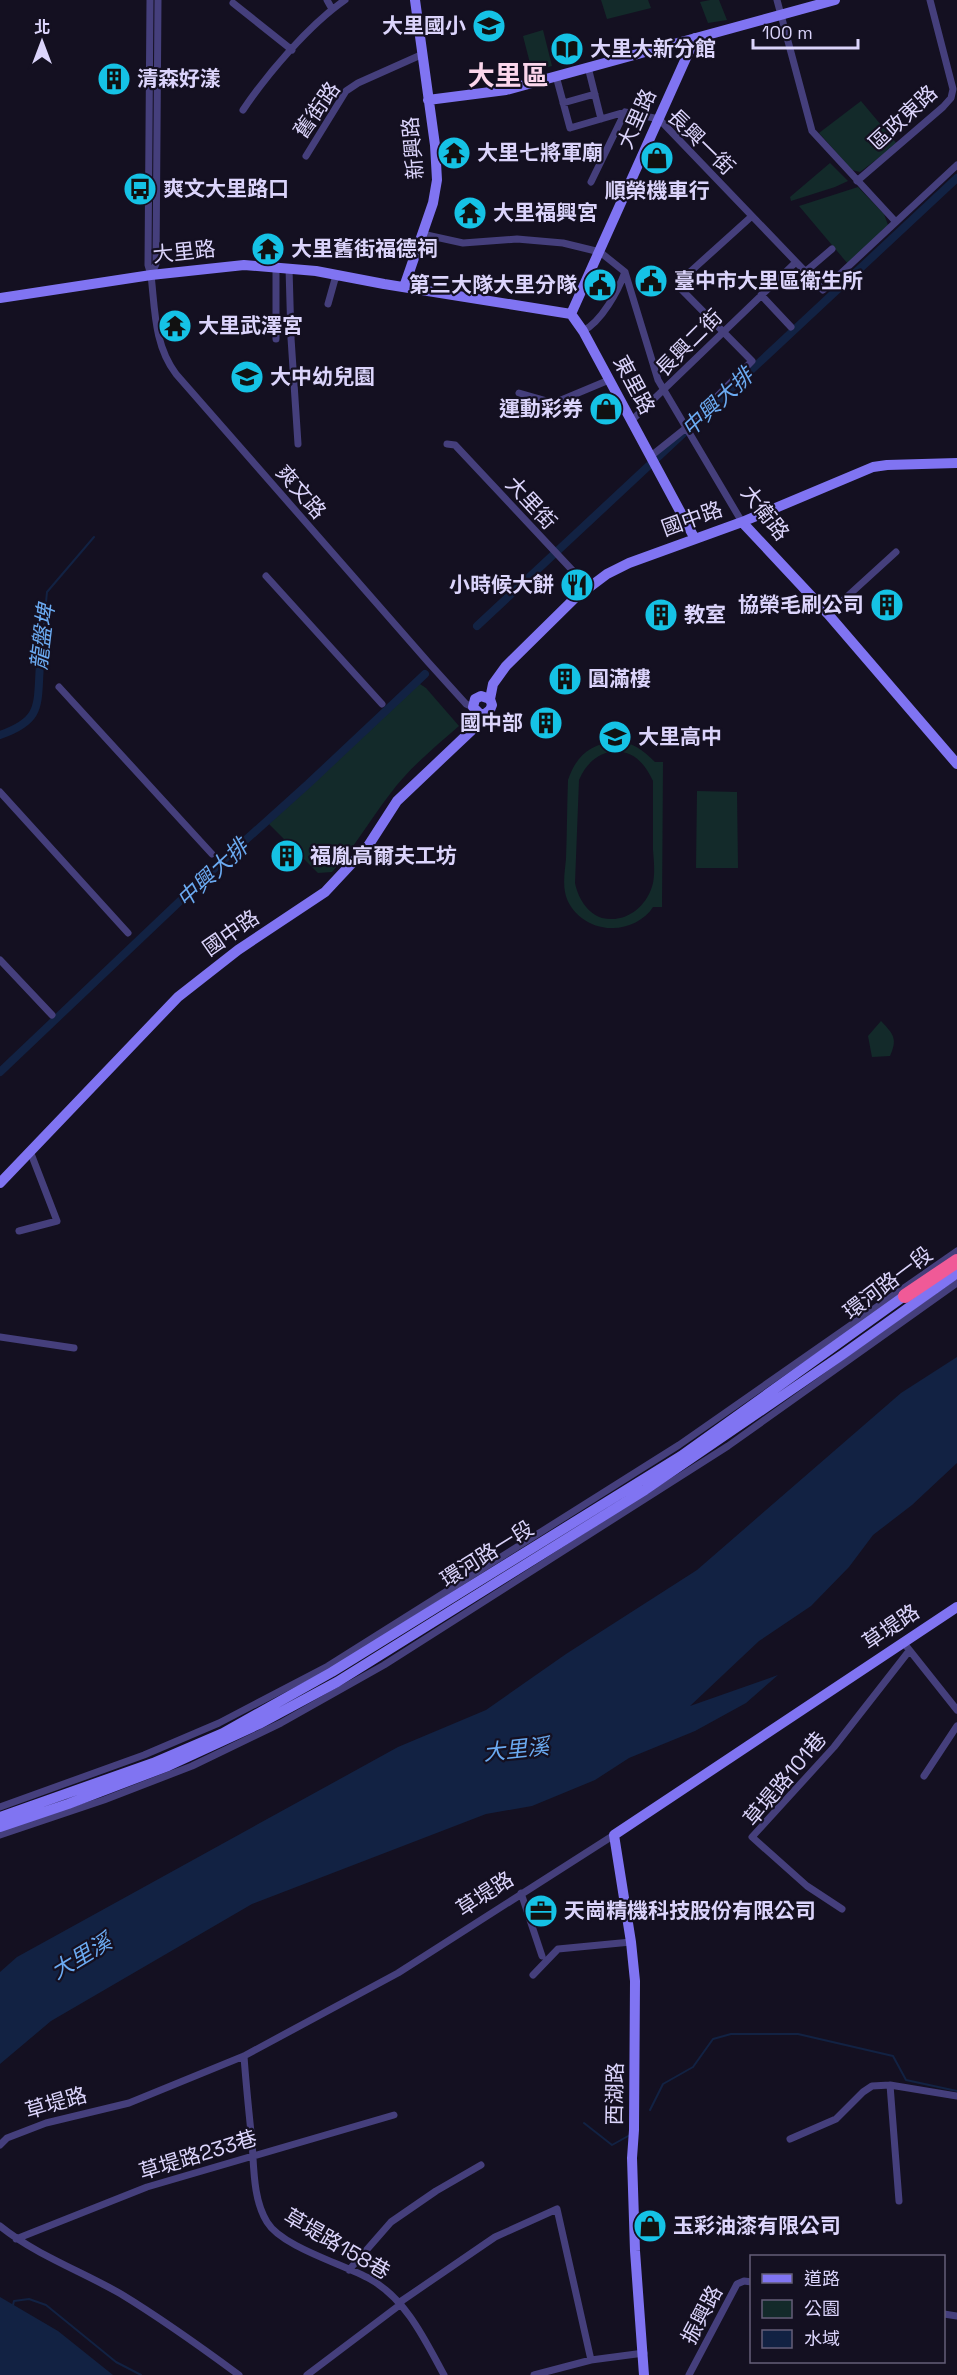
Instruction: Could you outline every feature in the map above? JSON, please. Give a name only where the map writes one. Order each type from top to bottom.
[{"type":"highway","points":[[905,1296],[957,1261]]},
{"type":"street","name":"爽文路","points":[[150,0],[148,265],[159,340],[168,364],[428,662],[466,704],[476,711]]},
{"type":"street","name":"爽文路","points":[[151,275],[156,264],[158,0]]},
{"type":"street","points":[[327,0],[332,9]]},
{"type":"street","points":[[243,110],[265,78],[332,9],[345,0]]},
{"type":"street","name":"新興路","points":[[404,287],[434,198],[437,180],[415,0]]},
{"type":"street","points":[[777,0],[810,127],[895,221],[957,165]]},
{"type":"street","points":[[428,100],[506,90],[835,0]]},
{"type":"street","name":"區政東路","points":[[857,181],[951,98],[953,89],[930,0]]},
{"type":"street","points":[[234,3],[292,50]]},
{"type":"street","name":"大里路","points":[[0,298],[151,275],[244,265],[276,266],[571,314],[695,38]]},
{"type":"street","name":"舊街路","points":[[306,156],[346,91],[423,54]]},
{"type":"street","points":[[588,67],[601,119]]},
{"type":"street","name":"長興一街","points":[[556,76],[570,128],[625,112],[659,118],[823,290],[895,221]]},
{"type":"street","points":[[563,103],[595,94]]},
{"type":"street","points":[[591,182],[625,112]]},
{"type":"street","points":[[652,459],[752,362],[679,285],[680,281],[752,216]]},
{"type":"street","points":[[422,234],[463,243],[536,240],[563,243],[600,252],[625,272],[606,306],[588,328],[583,330]]},
{"type":"street","points":[[806,272],[832,249]]},
{"type":"street","name":"長興二街","points":[[631,422],[796,262]]},
{"type":"street","points":[[276,266],[276,339]]},
{"type":"street","points":[[289,268],[298,444]]},
{"type":"street","name":"大衛路","points":[[625,272],[653,364],[664,392],[742,522],[828,614],[957,764]]},
{"type":"street","points":[[328,304],[334,279],[339,276]]},
{"type":"street","points":[[761,295],[791,327]]},
{"type":"street","name":"東里路","points":[[571,314],[583,330],[695,539]]},
{"type":"street","points":[[519,393],[554,403],[609,380]]},
{"type":"street","name":"大里街","points":[[447,444],[455,445],[589,588]]},
{"type":"street","name":"國中路","points":[[0,1183],[178,998],[238,950],[325,892],[368,846],[398,801],[473,729],[476,711],[485,714],[490,711],[492,705],[489,699],[493,684],[506,666],[575,598],[607,574],[629,563],[742,522],[873,467],[957,463]]},
{"type":"street","points":[[828,614],[896,552]]},
{"type":"street","points":[[266,576],[382,704]]},
{"type":"street","points":[[59,687],[213,854]]},
{"type":"street","points":[[0,792],[128,933]]},
{"type":"street","points":[[0,960],[52,1015]]},
{"type":"street","points":[[20,1231],[57,1221],[30,1151]]},
{"type":"street","name":"環河路一段","points":[[0,1818],[153,1763],[223,1732],[322,1678],[681,1456],[905,1296],[957,1253]]},
{"type":"street","name":"環河路一段","points":[[0,1807],[144,1755],[219,1723],[328,1666],[679,1445],[957,1253]]},
{"type":"street","name":"環河路一段","points":[[0,1827],[168,1766],[259,1724],[337,1682],[645,1490],[957,1273]]},
{"type":"street","name":"環河路一段","points":[[0,1835],[104,1800],[192,1766],[281,1723],[367,1675],[728,1446],[957,1283]]},
{"type":"street","points":[[0,1337],[74,1348]]},
{"type":"street","name":"草堤路","points":[[0,2145],[7,2138],[46,2123],[129,2103],[244,2056],[398,1973],[906,1647],[957,1607]]},
{"type":"street","points":[[906,1647],[957,1710]]},
{"type":"street","name":"草堤路101巷","points":[[842,1909],[807,1886],[752,1837],[834,1747],[906,1647]]},
{"type":"street","points":[[924,1776],[957,1726]]},
{"type":"street","name":"西湖路","points":[[614,1835],[635,1981],[632,2158],[634,2252],[644,2375]]},
{"type":"street","points":[[521,1893],[542,1956]]},
{"type":"street","points":[[533,1975],[558,1949],[631,1942]]},
{"type":"street","name":"草堤路158巷","points":[[244,2056],[256,2193],[266,2220],[273,2231],[288,2241],[370,2279],[400,2303],[444,2375]]},
{"type":"street","points":[[790,2139],[836,2119],[872,2086],[890,2085],[957,2096]]},
{"type":"street","points":[[890,2085],[899,2201]]},
{"type":"street","name":"草堤路233巷","points":[[16,2239],[147,2187],[394,2115]]},
{"type":"street","points":[[349,2270],[391,2222],[435,2191],[481,2165]]},
{"type":"street","points":[[307,2375],[400,2303],[495,2237],[557,2209],[591,2360]]},
{"type":"street","points":[[0,2226],[16,2239],[120,2294],[182,2334],[239,2375]]},
{"type":"street","name":"振興路","points":[[689,2375],[737,2284],[750,2282]]},
{"type":"street","points":[[534,2375],[591,2360],[644,2353]]},
{"type":"green space","points":[[601,0],[648,0],[651,8],[607,19]]},
{"type":"green space","points":[[719,0],[727,20],[708,23],[700,2]]},
{"type":"green space","points":[[543,30],[552,66],[532,71],[523,36]]},
{"type":"green space","points":[[861,101],[897,144],[860,172],[852,170],[819,133]]},
{"type":"green space","points":[[830,163],[848,181],[791,201],[790,197]]},
{"type":"green space","points":[[858,187],[884,214],[888,225],[848,264],[799,206]]},
{"type":"green space","points":[[417,682],[426,688],[459,726],[397,784],[332,872],[318,873],[269,824]]},
{"type":"green space","points":[[615,740],[627,743],[642,750],[655,762],[663,762],[662,907],[653,907],[641,919],[619,928],[597,926],[583,919],[567,900],[564,884],[568,780],[576,764],[586,752]],"holes":[[[619,751],[637,758],[653,781],[654,875],[650,891],[641,905],[628,915],[611,919],[592,913],[578,894],[575,883],[579,780],[588,765],[600,755]]]},
{"type":"green space","points":[[697,791],[737,792],[738,868],[696,868]]},
{"type":"green space","points":[[881,1021],[889,1029],[894,1045],[890,1056],[872,1057],[868,1036]]},
{"type":"water","name":"大里溪","points":[[957,1357],[957,1463],[912,1505],[873,1535],[849,1567],[811,1606],[759,1641],[690,1706],[778,1675],[746,1703],[695,1731],[629,1758],[595,1780],[532,1806],[486,1814],[252,1904],[51,2021],[0,2064],[0,1972],[17,1957],[398,1747],[486,1710],[566,1654],[697,1570],[901,1393]]},
{"type":"water","points":[[0,2297],[58,2331],[113,2375],[0,2375]]},
{"type":"waterway","name":"中興大排","points":[[477,626],[957,178]]},
{"type":"waterway","name":"龍盤埤","points":[[40,664],[47,592],[94,537]]},
{"type":"waterway","name":"龍盤埤","points":[[0,735],[14,729],[31,717],[39,690],[40,664]]},
{"type":"waterway","name":"中興大排","points":[[0,1072],[219,864],[425,674]]},
{"type":"waterway","points":[[650,2110],[663,2084],[693,2067],[713,2039],[731,2034],[798,2034],[893,2056],[906,2080],[957,2091]]},
{"type":"waterway","points":[[584,2123],[612,2145],[630,2135]]},
{"type":"waterway","points":[[13,2305],[14,2301],[29,2299],[46,2305],[116,2362],[141,2375]]},
{"type":"place","name":"大里國小","points":[[489,26]]},
{"type":"place","name":"大里大新分館","points":[[567,49]]},
{"type":"place","name":"清森好漾","points":[[114,79]]},
{"type":"place","name":"大里七將軍廟","points":[[454,153]]},
{"type":"place","name":"順榮機車行","points":[[657,158]]},
{"type":"place","name":"爽文大里路口","points":[[140,189]]},
{"type":"place","name":"大里福興宮","points":[[470,213]]},
{"type":"place","name":"大里舊街福德祠","points":[[268,249]]},
{"type":"place","name":"臺中市大里區衛生所","points":[[651,281]]},
{"type":"place","name":"第三大隊大里分隊","points":[[600,285]]},
{"type":"place","name":"大里武澤宮","points":[[175,326]]},
{"type":"place","name":"大中幼兒園","points":[[247,377]]},
{"type":"place","name":"運動彩券","points":[[606,409]]},
{"type":"place","name":"小時候大餅","points":[[577,585]]},
{"type":"place","name":"協榮毛刷公司","points":[[887,605]]},
{"type":"place","name":"教室","points":[[661,615]]},
{"type":"place","name":"圓滿樓","points":[[565,679]]},
{"type":"place","name":"國中部","points":[[546,723]]},
{"type":"place","name":"大里高中","points":[[615,737]]},
{"type":"place","name":"福胤高爾夫工坊","points":[[287,856]]},
{"type":"place","name":"天崗精機科技股份有限公司","points":[[541,1911]]},
{"type":"place","name":"玉彩油漆有限公司","points":[[650,2226]]},
{"type":"district","name":"大里區","points":[[508,76]]}]
